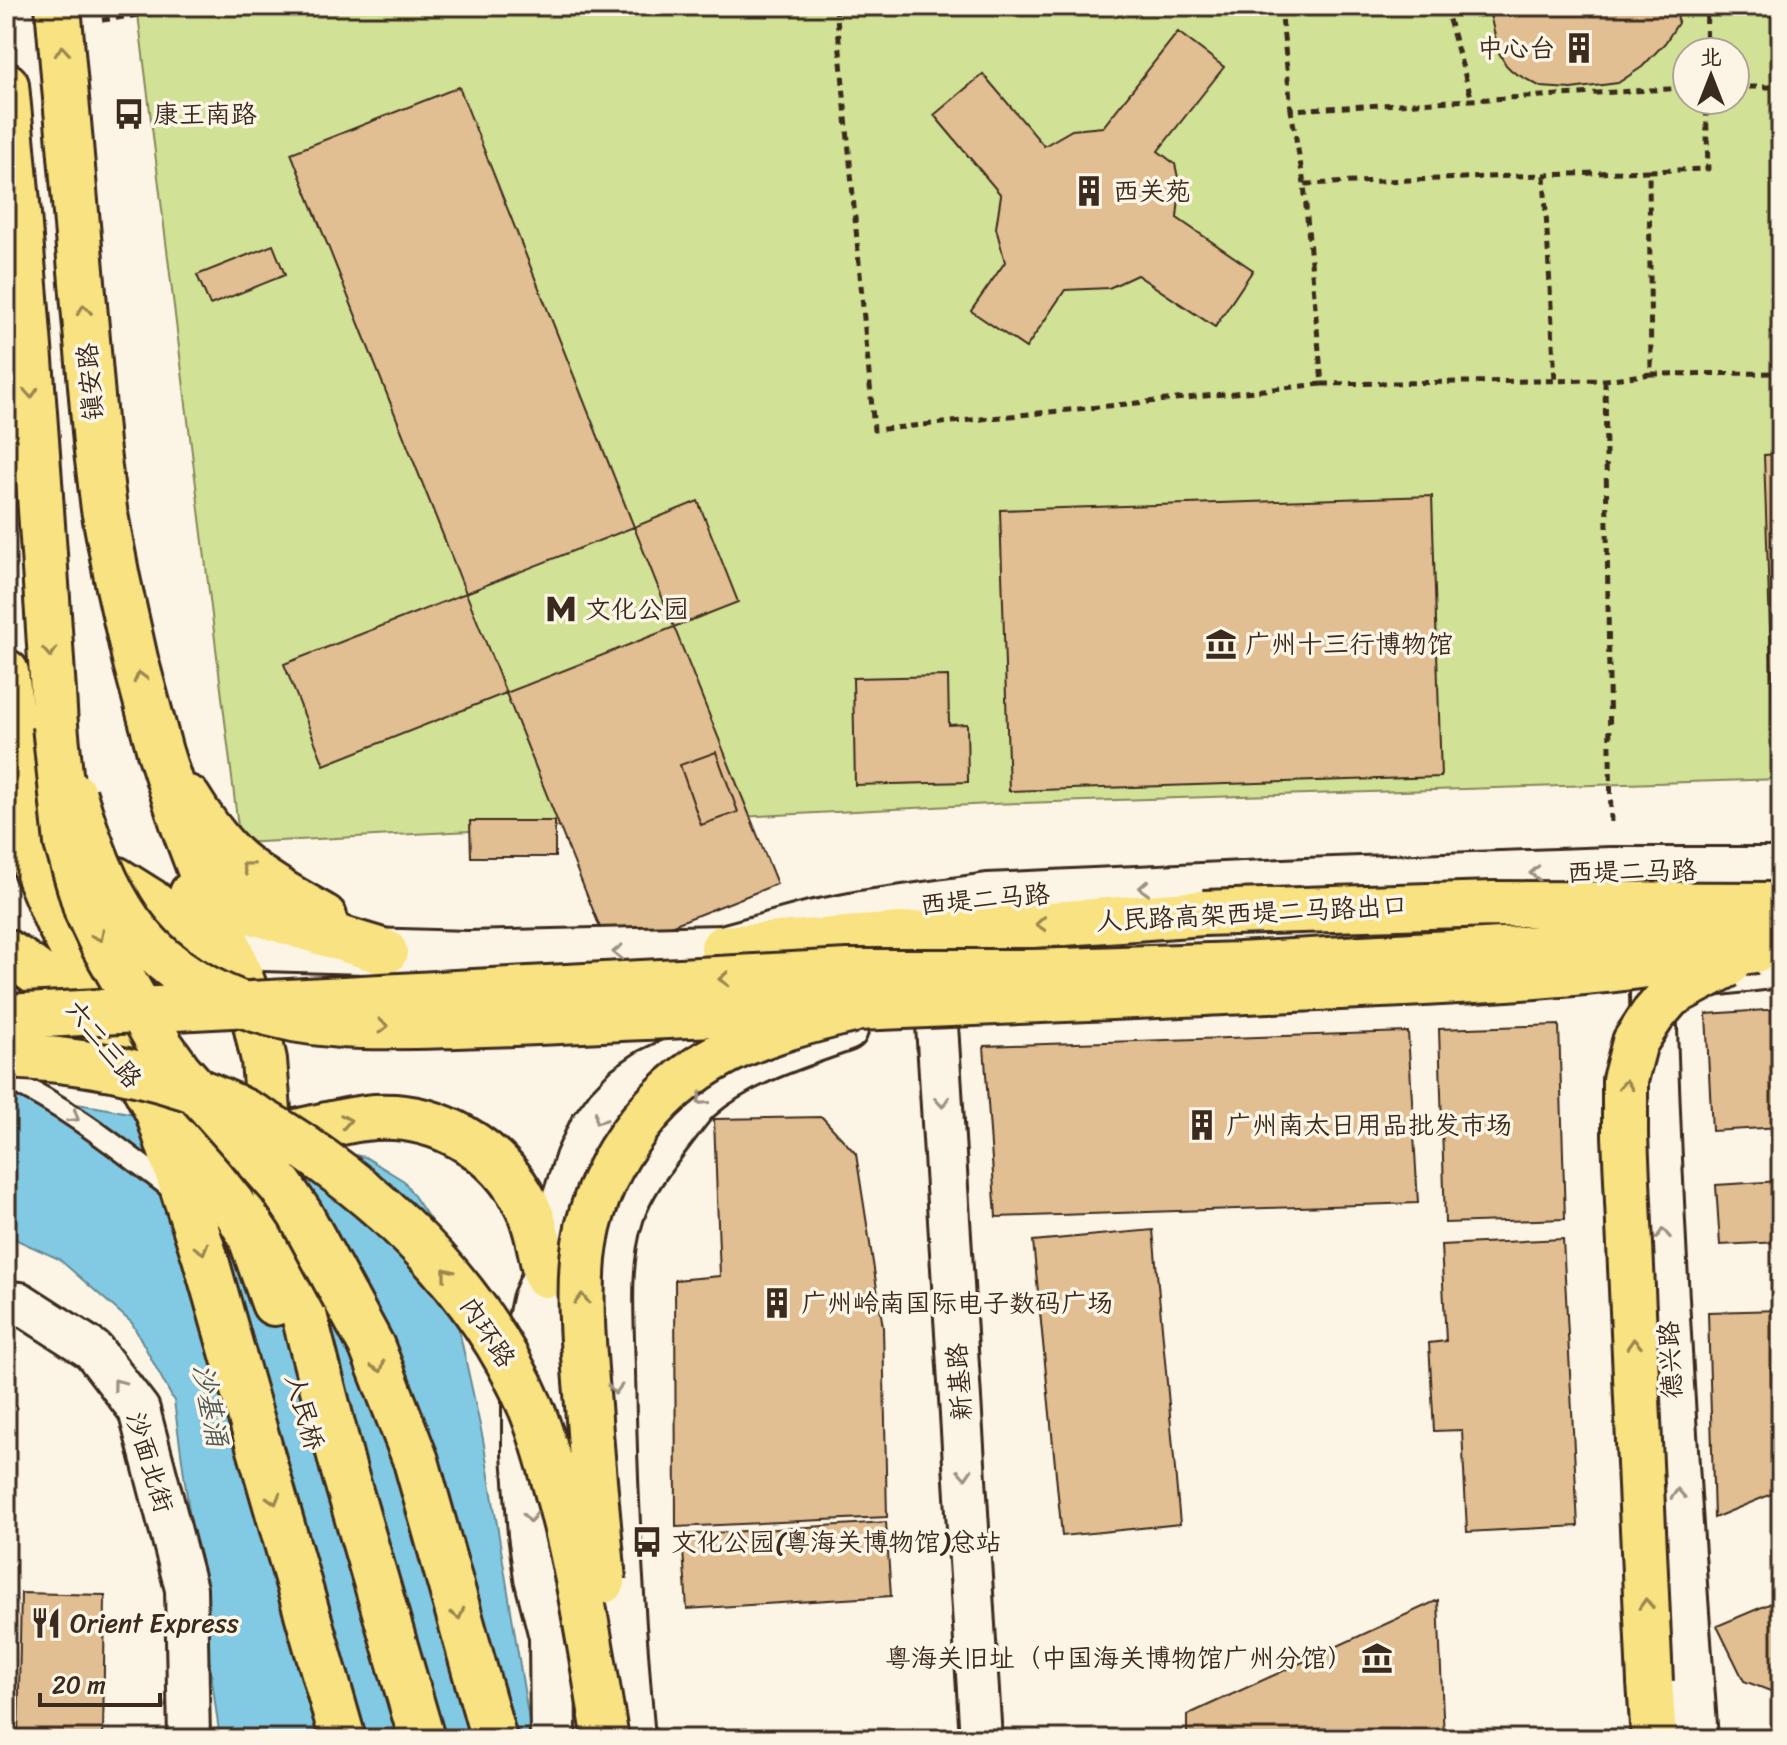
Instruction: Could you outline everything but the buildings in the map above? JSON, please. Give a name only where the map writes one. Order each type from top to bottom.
[{"type":"main road","name":"镇安路","points":[[59,15],[89,373],[104,509],[135,659],[160,752]]},
{"type":"main road","points":[[6,85],[61,803],[67,843],[87,911],[161,1046],[179,1071],[281,1186],[300,1214],[372,1347],[416,1461],[494,1739]]},
{"type":"main road","points":[[6,672],[24,818],[20,860],[57,920],[158,1112]]},
{"type":"main road","points":[[55,725],[64,766],[89,844],[108,890],[151,949],[180,973],[214,992],[243,1005],[308,1023],[382,1027],[850,1020],[1584,972],[1781,948]]},
{"type":"main road","name":"人民桥","points":[[160,752],[211,899],[214,946],[253,1011],[264,1060],[274,1187],[281,1225],[344,1471],[422,1739]]},
{"type":"main road","points":[[160,752],[199,816],[231,855],[280,890],[385,952]]},
{"type":"main road","points":[[20,860],[211,899],[385,952]]},
{"type":"main road","points":[[20,860],[115,879],[214,946]]},
{"type":"main road","name":"西堤二马路","points":[[214,946],[524,954],[723,948],[815,923],[988,896],[1611,870],[1781,870]]},
{"type":"main road","points":[[723,948],[853,955],[1010,954],[1557,927],[1781,881]]},
{"type":"main road","name":"人民路高架西堤二马路出口","points":[[723,948],[1203,913],[1494,904],[1781,905]]},
{"type":"main road","points":[[1557,927],[1653,980]]},
{"type":"main road","points":[[6,1017],[848,972],[1033,972],[1224,966],[1781,930]]},
{"type":"main road","points":[[158,1112],[144,1024],[143,1006],[149,977],[154,965],[178,950],[214,946]]},
{"type":"main road","points":[[1654,1739],[1625,1136],[1625,1080],[1635,1042],[1670,995],[1722,966],[1781,948]]},
{"type":"main road","name":"六二三路","points":[[6,952],[72,1001],[102,1034],[158,1112]]},
{"type":"main road","points":[[617,1739],[583,1350],[583,1257],[597,1200],[617,1157],[640,1121],[666,1093],[697,1068],[728,1050],[778,1031],[850,1020],[937,1025],[1142,1011],[1467,996],[1781,965]]},
{"type":"main road","name":"德兴路","points":[[1653,980],[1658,1151],[1695,1739]]},
{"type":"main road","points":[[6,1017],[93,1043],[142,1069],[171,1091],[224,1148],[345,1297]]},
{"type":"main road","points":[[546,1275],[557,1225],[578,1159],[592,1129],[627,1087],[649,1072],[693,1051],[850,1020]]},
{"type":"main road","name":"内环路","points":[[6,1056],[93,1063],[208,1095],[254,1117],[297,1143],[359,1188],[430,1252],[484,1321],[510,1364],[532,1410],[566,1522],[606,1739]]},
{"type":"main road","name":"人民桥","points":[[158,1112],[190,1181],[232,1204],[250,1235],[272,1298],[399,1739]]},
{"type":"main road","points":[[270,1137],[368,1117],[411,1117],[451,1131],[485,1152],[514,1183],[530,1213],[546,1275],[569,1471],[564,1571],[552,1636],[553,1739]]},
{"type":"main road","points":[[190,1181],[205,1257],[343,1739]]},
{"type":"street","points":[[634,1739],[615,1410],[613,1276],[624,1213],[651,1164],[699,1101],[764,1060],[850,1020]]},
{"type":"street","name":"新基路","points":[[937,1025],[981,1739]]},
{"type":"street","name":"沙面北街","points":[[6,1302],[20,1303],[93,1350],[139,1410],[186,1589],[189,1739]]},
{"type":"lane","points":[[6,1078],[190,1181]]},
{"type":"path","points":[[59,15],[208,6]]},
{"type":"path","points":[[836,6],[874,430],[1322,384],[1605,380],[1651,374],[1781,373]]},
{"type":"path","points":[[1281,6],[1291,110],[1304,184],[1322,384]]},
{"type":"path","points":[[1445,6],[1472,100]]},
{"type":"path","points":[[1706,36],[1707,6]]},
{"type":"path","points":[[1751,87],[1781,87]]},
{"type":"path","points":[[1291,110],[1671,89]]},
{"type":"path","points":[[1304,184],[1708,169],[1706,116]]},
{"type":"path","points":[[1649,171],[1651,374]]},
{"type":"path","points":[[1544,175],[1555,381]]},
{"type":"path","points":[[1605,380],[1611,870]]},
{"type":"green space","name":"文化公园","points":[[137,6],[1781,6],[1781,779],[991,804],[240,843]]},
{"type":"water","name":"沙基涌","points":[[6,1094],[97,1107],[365,1157],[404,1181],[437,1230],[483,1439],[532,1739],[220,1739],[174,1401],[132,1323],[59,1259],[6,1235]]},
{"type":"place","name":"中心台","points":[[1579,48]]},
{"type":"place","name":"康王南路","points":[[129,114]]},
{"type":"place","name":"西关苑","points":[[1089,191]]},
{"type":"place","name":"文化公园","points":[[561,609]]},
{"type":"place","name":"广州十三行博物馆","points":[[1221,644]]},
{"type":"place","name":"广州南太日用品批发市场","points":[[1202,1125]]},
{"type":"place","name":"广州岭南国际电子数码广场","points":[[777,1303]]},
{"type":"place","name":"文化公园(粤海关博物馆)总站","points":[[647,1542]]},
{"type":"place","name":"Orient Express","points":[[46,1623]]},
{"type":"place","name":"粤海关旧址（中国海关博物馆广州分馆）","points":[[1377,1658]]}]
